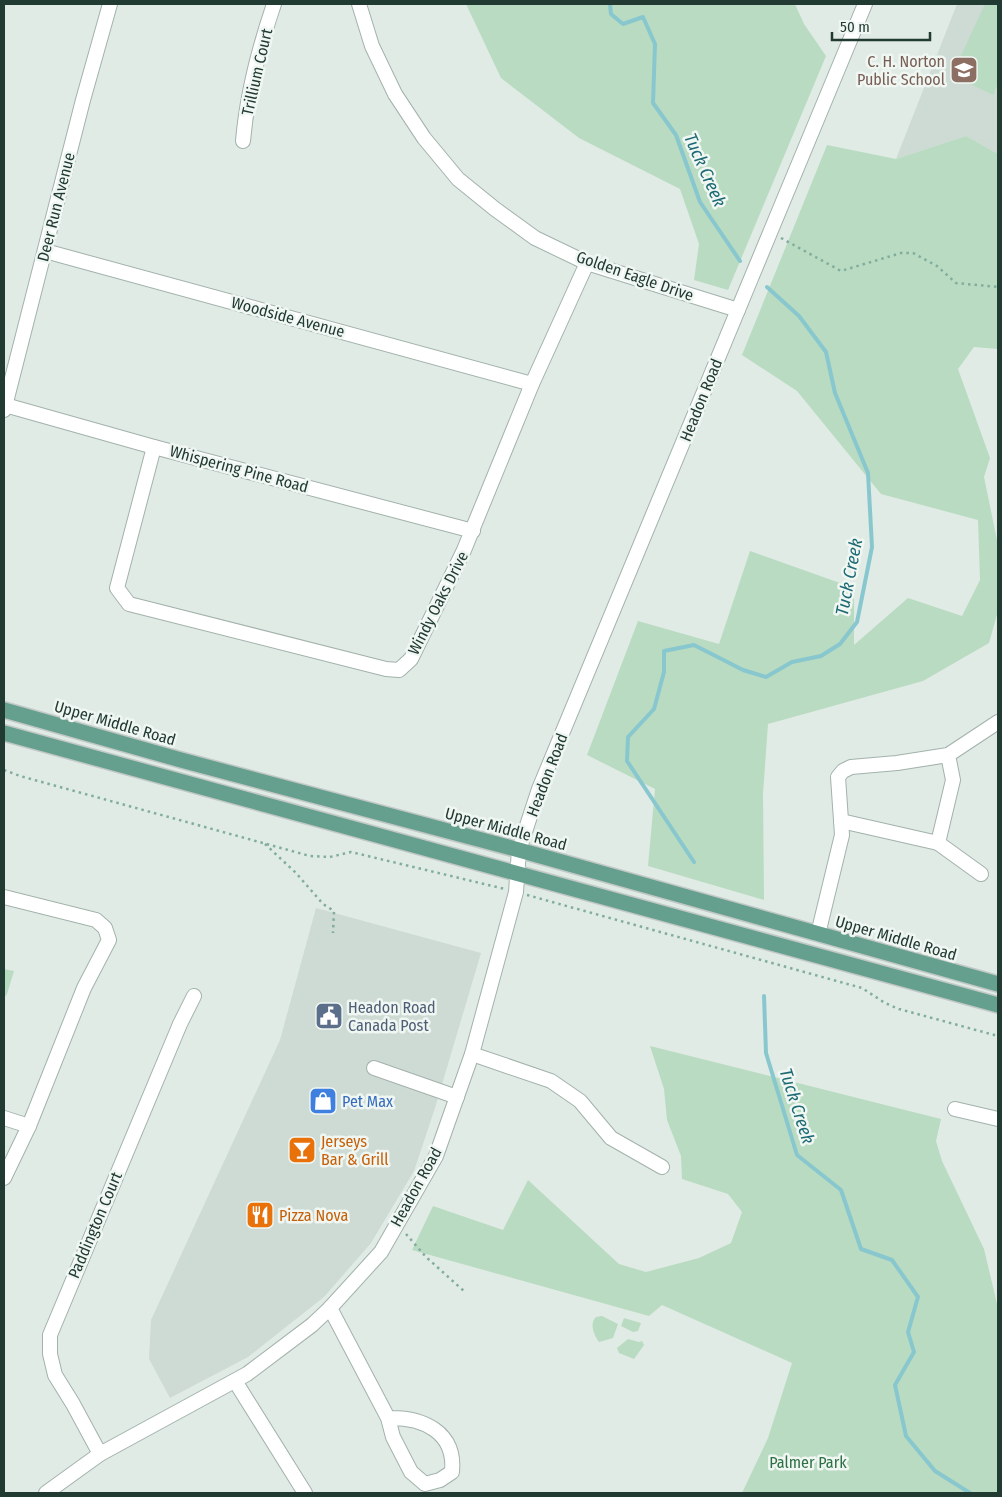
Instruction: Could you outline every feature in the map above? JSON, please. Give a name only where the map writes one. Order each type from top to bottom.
[{"type":"main road","name":"Upper Middle Road","points":[[4,710],[519,850],[998,984]]},
{"type":"main road","points":[[4,733],[998,1005]]},
{"type":"street","name":"Deer Run Avenue","points":[[4,407],[110,4]]},
{"type":"street","name":"Trillium Court","points":[[243,141],[245,117],[260,47],[274,4]]},
{"type":"street","name":"Golden Eagle Drive","points":[[358,4],[372,46],[395,94],[424,138],[458,179],[494,209],[535,238],[587,262],[738,310]]},
{"type":"street","name":"Headon Road","points":[[46,1493],[100,1454],[247,1374],[312,1325],[381,1252],[436,1156],[472,1054],[516,892],[519,850],[539,788],[772,232],[865,4]]},
{"type":"street","name":"Woodside Avenue","points":[[45,251],[532,384]]},
{"type":"street","name":"Windy Oaks Drive","points":[[154,447],[117,588],[129,604],[386,670],[399,670],[411,659],[473,531],[532,384],[587,262]]},
{"type":"street","name":"Whispering Pine Road","points":[[4,407],[473,531]]},
{"type":"street","points":[[818,934],[842,835],[838,776],[851,767],[897,763],[948,754],[998,722]]},
{"type":"street","points":[[938,843],[953,780],[948,754]]},
{"type":"street","points":[[841,822],[938,843],[981,874]]},
{"type":"street","points":[[4,897],[96,920],[105,928],[109,940],[84,988],[29,1126],[4,1178]]},
{"type":"street","name":"Paddington Court","points":[[100,1454],[73,1404],[55,1376],[50,1354],[50,1335],[176,1033],[194,996]]},
{"type":"street","points":[[472,1054],[551,1081],[580,1101],[610,1138],[662,1167]]},
{"type":"street","points":[[374,1068],[457,1097]]},
{"type":"street","points":[[955,1109],[998,1119]]},
{"type":"street","points":[[4,1118],[29,1126]]},
{"type":"street","points":[[330,1308],[388,1418],[393,1437],[410,1472],[425,1484],[440,1480],[452,1472],[453,1459],[448,1443],[436,1430],[406,1417],[388,1418]]},
{"type":"street","points":[[235,1381],[305,1493]]},
{"type":"path","points":[[772,232],[841,271],[901,253],[913,253],[938,266],[956,283],[998,287]]},
{"type":"path","points":[[264,843],[296,873],[323,904],[334,911],[332,933]]},
{"type":"path","points":[[396,1224],[426,1257],[465,1292]]},
{"type":"shaded area","name":"C. H. Norton Public School","points":[[957,4],[998,4],[998,154],[966,136],[896,159]]},
{"type":"shaded area","points":[[316,908],[481,953],[435,1108],[414,1171],[371,1243],[324,1297],[248,1357],[170,1398],[149,1359],[151,1320],[280,1040]]},
{"type":"green space","points":[[466,4],[795,4],[804,24],[826,56],[728,290],[694,280],[699,244],[680,189],[579,138],[501,78]]},
{"type":"green space","points":[[985,4],[998,4],[998,83],[993,95],[952,75]]},
{"type":"green space","points":[[966,136],[998,154],[998,349],[974,347],[958,369],[990,458],[984,477],[998,545],[998,611],[989,643],[923,681],[768,724],[763,794],[764,900],[648,866],[655,789],[587,755],[638,621],[719,644],[750,551],[854,588],[854,645],[908,598],[962,616],[980,580],[978,520],[881,494],[797,391],[742,355],[827,145],[896,159]]},
{"type":"green space","points":[[4,969],[14,971],[4,998]]},
{"type":"green space","name":"Palmer Park","points":[[650,1046],[941,1119],[936,1141],[942,1161],[984,1249],[998,1308],[998,1493],[742,1493],[768,1438],[792,1363],[662,1305],[649,1316],[412,1250],[433,1206],[503,1230],[528,1180],[619,1264],[646,1272],[699,1258],[731,1243],[742,1212],[728,1194],[682,1179],[681,1156],[667,1120],[664,1089]]},
{"type":"green space","points":[[602,1316],[618,1324],[613,1338],[599,1342],[594,1333],[593,1323],[596,1317]]},
{"type":"green space","points":[[624,1318],[641,1323],[638,1331],[633,1332],[621,1326]]},
{"type":"green space","points":[[628,1339],[642,1341],[644,1345],[634,1359],[619,1353],[617,1348]]},
{"type":"waterway","name":"Tuck Creek","points":[[610,4],[611,14],[623,24],[643,17],[655,44],[653,103],[676,135],[700,202],[740,261]]},
{"type":"waterway","name":"Tuck Creek","points":[[694,862],[627,761],[628,737],[654,709],[664,672],[664,651],[694,645],[743,670],[766,677],[792,662],[821,656],[840,644],[857,622],[872,547],[868,473],[835,393],[826,352],[799,316],[767,287]]},
{"type":"waterway","name":"Tuck Creek","points":[[764,996],[766,1053],[797,1155],[841,1190],[861,1249],[892,1260],[918,1297],[908,1332],[914,1352],[895,1385],[906,1436],[935,1471],[970,1493]]},
{"type":"place","name":"C. H. Norton Public School","points":[[964,70]]},
{"type":"place","name":"Headon Road Canada Post","points":[[329,1016]]},
{"type":"place","name":"Pet Max","points":[[323,1101]]},
{"type":"place","name":"Jerseys Bar & Grill","points":[[302,1150]]},
{"type":"place","name":"Pizza Nova","points":[[260,1215]]}]
